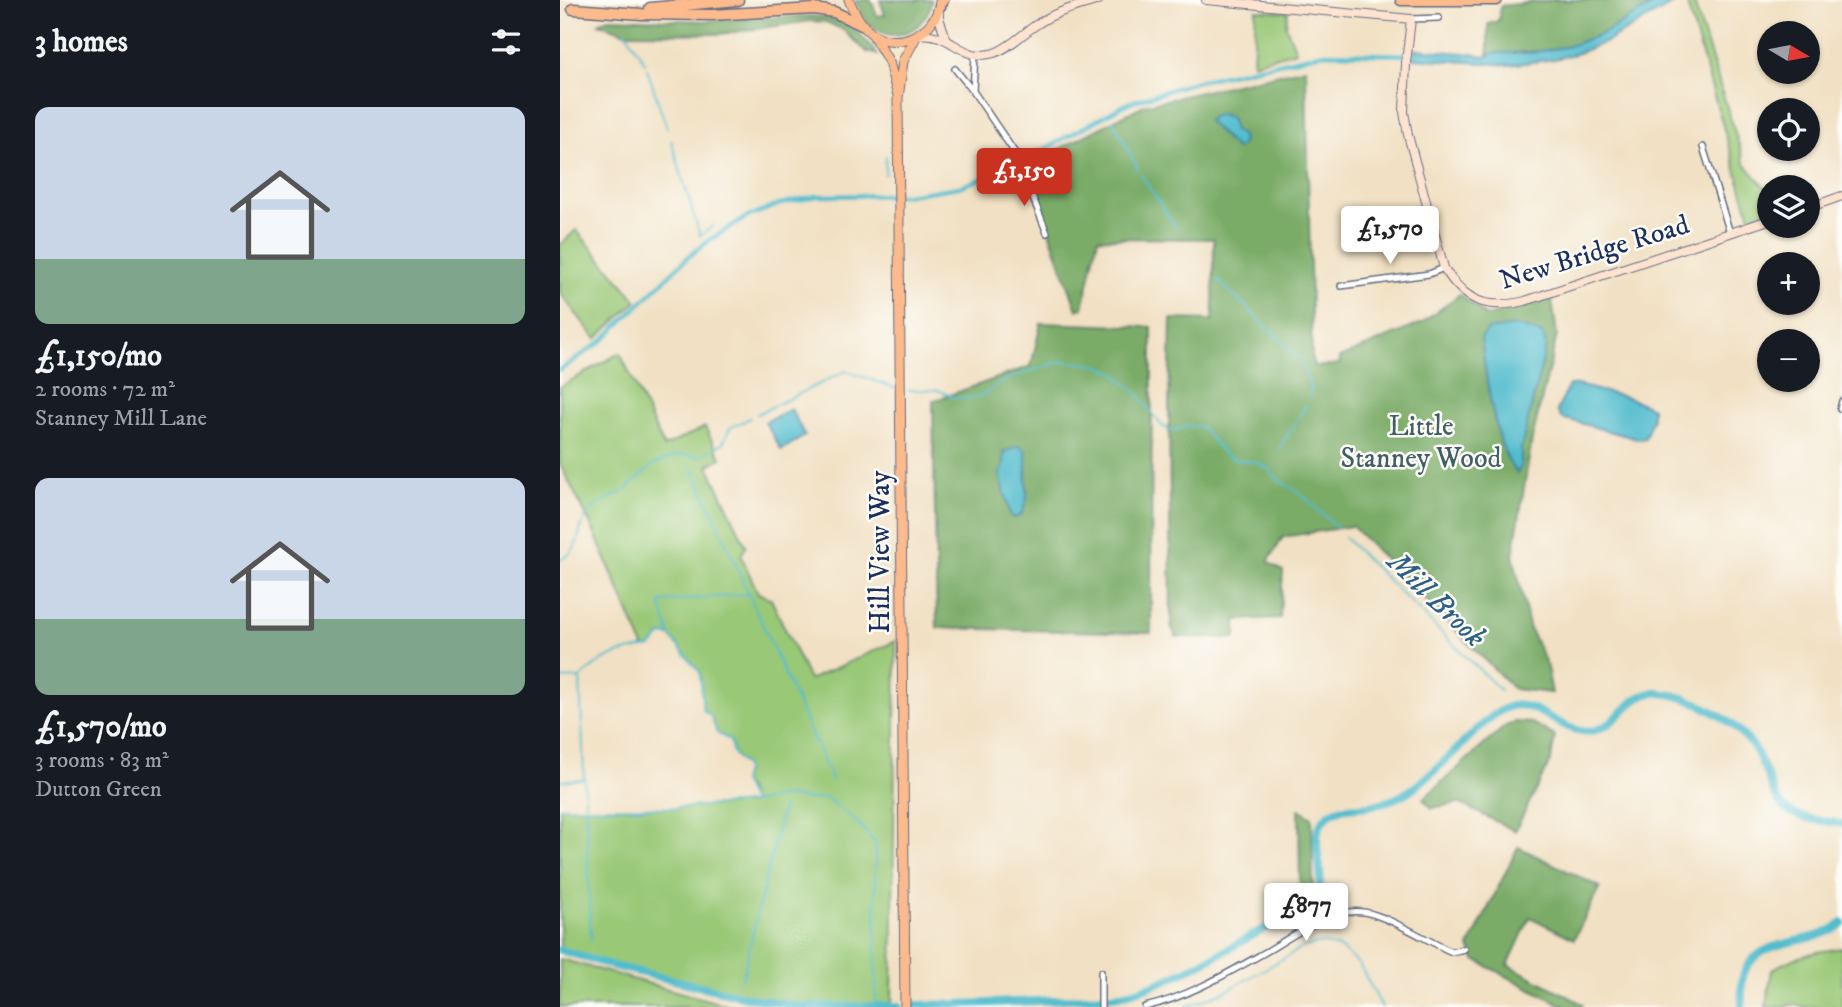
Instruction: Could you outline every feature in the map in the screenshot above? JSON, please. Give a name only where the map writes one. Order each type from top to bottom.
[{"type":"highway","points":[[573,9],[642,8],[738,0]]},
{"type":"highway","points":[[1401,0],[1497,0]]},
{"type":"highway","points":[[560,8],[669,15],[814,9],[834,12],[862,25]]},
{"type":"main road","points":[[849,0],[862,25]]},
{"type":"main road","name":"Hill View Way","points":[[905,1007],[898,98],[902,61],[917,36],[932,21],[941,3]]},
{"type":"main road","name":"Hill View Way","points":[[862,25],[872,34],[889,62],[898,98]]},
{"type":"main road","points":[[872,34],[888,40],[917,36]]},
{"type":"street","points":[[941,3],[939,18],[946,38],[957,48],[975,55],[993,53],[1041,21],[1099,0]]},
{"type":"street","points":[[1206,0],[1411,19],[1439,18]]},
{"type":"street","name":"New Bridge Road","points":[[1411,19],[1404,112],[1408,135],[1444,268],[1452,282],[1466,295],[1481,303],[1507,305],[1555,293],[1757,224]]},
{"type":"street","points":[[917,36],[928,34],[946,38]]},
{"type":"street","points":[[973,91],[975,55]]},
{"type":"street","points":[[955,69],[1015,153],[1024,170],[1046,233]]},
{"type":"street","points":[[1703,147],[1730,233]]},
{"type":"street","points":[[1820,204],[1842,197]]},
{"type":"street","points":[[1341,286],[1429,274],[1444,268]]},
{"type":"street","points":[[1840,409],[1842,401]]},
{"type":"street","points":[[1145,1007],[1168,1002],[1261,955],[1301,931],[1331,916],[1344,913],[1355,911],[1375,915],[1452,952],[1464,949]]},
{"type":"street","points":[[1101,972],[1101,1007]]},
{"type":"green space","points":[[855,0],[871,0],[877,16],[885,15],[880,0],[932,0],[929,11],[916,27],[908,32],[889,34],[869,24]]},
{"type":"green space","points":[[1552,0],[1661,0],[1610,29],[1570,46],[1488,57],[1488,24],[1498,21],[1501,6]]},
{"type":"green space","points":[[1693,0],[1745,164],[1757,178],[1757,215],[1750,217],[1686,1]]},
{"type":"green space","points":[[1256,10],[1288,12],[1286,26],[1296,51],[1253,63]]},
{"type":"green space","points":[[825,17],[850,26],[878,55],[867,52],[842,29],[826,22],[810,21],[720,34],[627,33],[599,23],[608,18],[704,21]]},
{"type":"green space","name":"Little Stanney Wood","points":[[1306,68],[1312,360],[1315,367],[1340,364],[1339,358],[1422,323],[1460,294],[1486,316],[1552,300],[1557,335],[1532,439],[1513,555],[1530,630],[1546,663],[1552,693],[1514,689],[1352,526],[1283,537],[1268,562],[1283,571],[1280,618],[1236,620],[1236,638],[1176,637],[1171,625],[1171,319],[1213,320],[1214,239],[1098,238],[1083,308],[1077,310],[1026,166],[1144,105]]},
{"type":"green space","points":[[576,230],[637,301],[596,339],[560,293],[560,245]]},
{"type":"green space","points":[[1041,323],[1152,327],[1151,633],[937,628],[933,401],[1031,366]]},
{"type":"green space","points":[[620,353],[664,447],[705,427],[721,458],[708,466],[746,546],[741,556],[758,593],[771,599],[809,680],[896,641],[892,1006],[803,1007],[746,997],[613,966],[560,950],[560,807],[676,808],[752,803],[742,782],[746,768],[733,753],[730,740],[717,733],[711,716],[703,710],[700,672],[670,636],[661,635],[651,647],[644,648],[592,527],[560,464],[560,387]]},
{"type":"green space","points":[[1514,722],[1532,723],[1555,736],[1551,760],[1515,831],[1459,803],[1432,808],[1423,799],[1504,727]]},
{"type":"green space","points":[[1299,809],[1312,817],[1313,891],[1290,904],[1300,889]]},
{"type":"green space","points":[[1518,847],[1600,887],[1574,939],[1530,917],[1508,965],[1583,1004],[1581,1007],[1566,1007],[1475,960],[1469,947]]},
{"type":"green space","points":[[1842,948],[1842,1007],[1805,1007],[1790,1004],[1788,1007],[1766,1007],[1772,970],[1806,955]]},
{"type":"green space","points":[[560,959],[733,1007],[560,1007]]},
{"type":"water","points":[[1661,0],[1680,0],[1606,42],[1555,59],[1509,65],[1414,58],[1415,49],[1485,57],[1494,53],[1528,53],[1569,46],[1604,33]]},
{"type":"water","points":[[1222,114],[1231,118],[1234,131],[1241,134],[1241,146],[1236,149],[1208,121],[1213,116]]},
{"type":"water","points":[[1517,326],[1543,334],[1546,346],[1521,449],[1521,466],[1517,473],[1509,462],[1497,429],[1481,338],[1488,330]]},
{"type":"water","points":[[1569,385],[1630,398],[1652,408],[1652,419],[1645,438],[1637,439],[1561,418],[1557,411]]},
{"type":"water","points":[[791,409],[805,436],[781,450],[765,422]]},
{"type":"water","points":[[1019,446],[1026,451],[1027,498],[1022,514],[1014,518],[1010,514],[1000,474],[1004,466],[1004,452]]},
{"type":"waterway","points":[[625,30],[645,63]]},
{"type":"waterway","points":[[560,370],[602,341],[687,258],[711,239],[745,218],[780,204],[817,196],[907,195],[959,187],[1043,150],[1128,103],[1198,81],[1324,53],[1417,55]]},
{"type":"waterway","points":[[647,69],[667,128]]},
{"type":"waterway","points":[[1113,121],[1138,169]]},
{"type":"waterway","points":[[671,140],[700,236],[713,226]]},
{"type":"waterway","points":[[885,174],[886,155]]},
{"type":"waterway","points":[[1141,175],[1177,229]]},
{"type":"waterway","points":[[1218,280],[1300,359],[1311,389],[1310,396]]},
{"type":"waterway","name":"Mill Brook","points":[[909,390],[938,390],[953,397],[968,398],[981,396],[1005,380],[1062,361],[1095,365],[1114,372],[1135,391],[1162,426],[1172,431],[1189,426],[1201,427],[1224,454],[1234,459],[1256,462],[1267,468],[1281,482],[1299,492],[1337,528]]},
{"type":"waterway","name":"Mill Brook","points":[[757,414],[846,371],[895,388]]},
{"type":"waterway","points":[[1278,451],[1306,405]]},
{"type":"waterway","name":"Mill Brook","points":[[626,489],[654,464],[679,455],[700,457],[723,443],[730,428],[750,418]]},
{"type":"waterway","points":[[693,469],[832,780]]},
{"type":"waterway","name":"Mill Brook","points":[[560,560],[575,547],[588,513],[622,492]]},
{"type":"waterway","name":"Mill Brook","points":[[1344,537],[1500,690]]},
{"type":"waterway","points":[[748,594],[660,602],[670,636],[700,672],[703,710],[711,716],[717,733],[730,740],[733,753],[746,768],[742,782],[752,802]]},
{"type":"waterway","points":[[591,941],[580,678],[612,656],[651,647],[661,635],[670,636]]},
{"type":"waterway","points":[[560,679],[579,678]]},
{"type":"waterway","points":[[913,1005],[1115,996],[1146,988],[1196,966],[1314,899],[1320,880],[1318,830],[1327,816],[1343,808],[1374,805],[1402,795],[1425,779],[1490,718],[1512,706],[1531,708],[1571,728],[1592,731],[1610,723],[1640,697],[1660,693],[1684,698],[1720,716],[1749,741],[1775,795],[1787,810],[1807,818],[1842,824]]},
{"type":"waterway","points":[[560,781],[583,779]]},
{"type":"waterway","points":[[560,807],[676,808],[752,803],[787,796],[827,798],[858,823],[875,843],[876,1006]]},
{"type":"waterway","points":[[742,979],[783,806]]},
{"type":"waterway","points":[[1742,1007],[1743,977],[1754,958],[1777,946],[1818,936],[1842,923]]},
{"type":"waterway","points":[[1186,1007],[1226,991],[1304,947],[1322,943],[1340,948],[1359,964],[1382,1007]]},
{"type":"waterway","points":[[560,950],[613,966],[746,997],[803,1007],[899,1006]]}]
